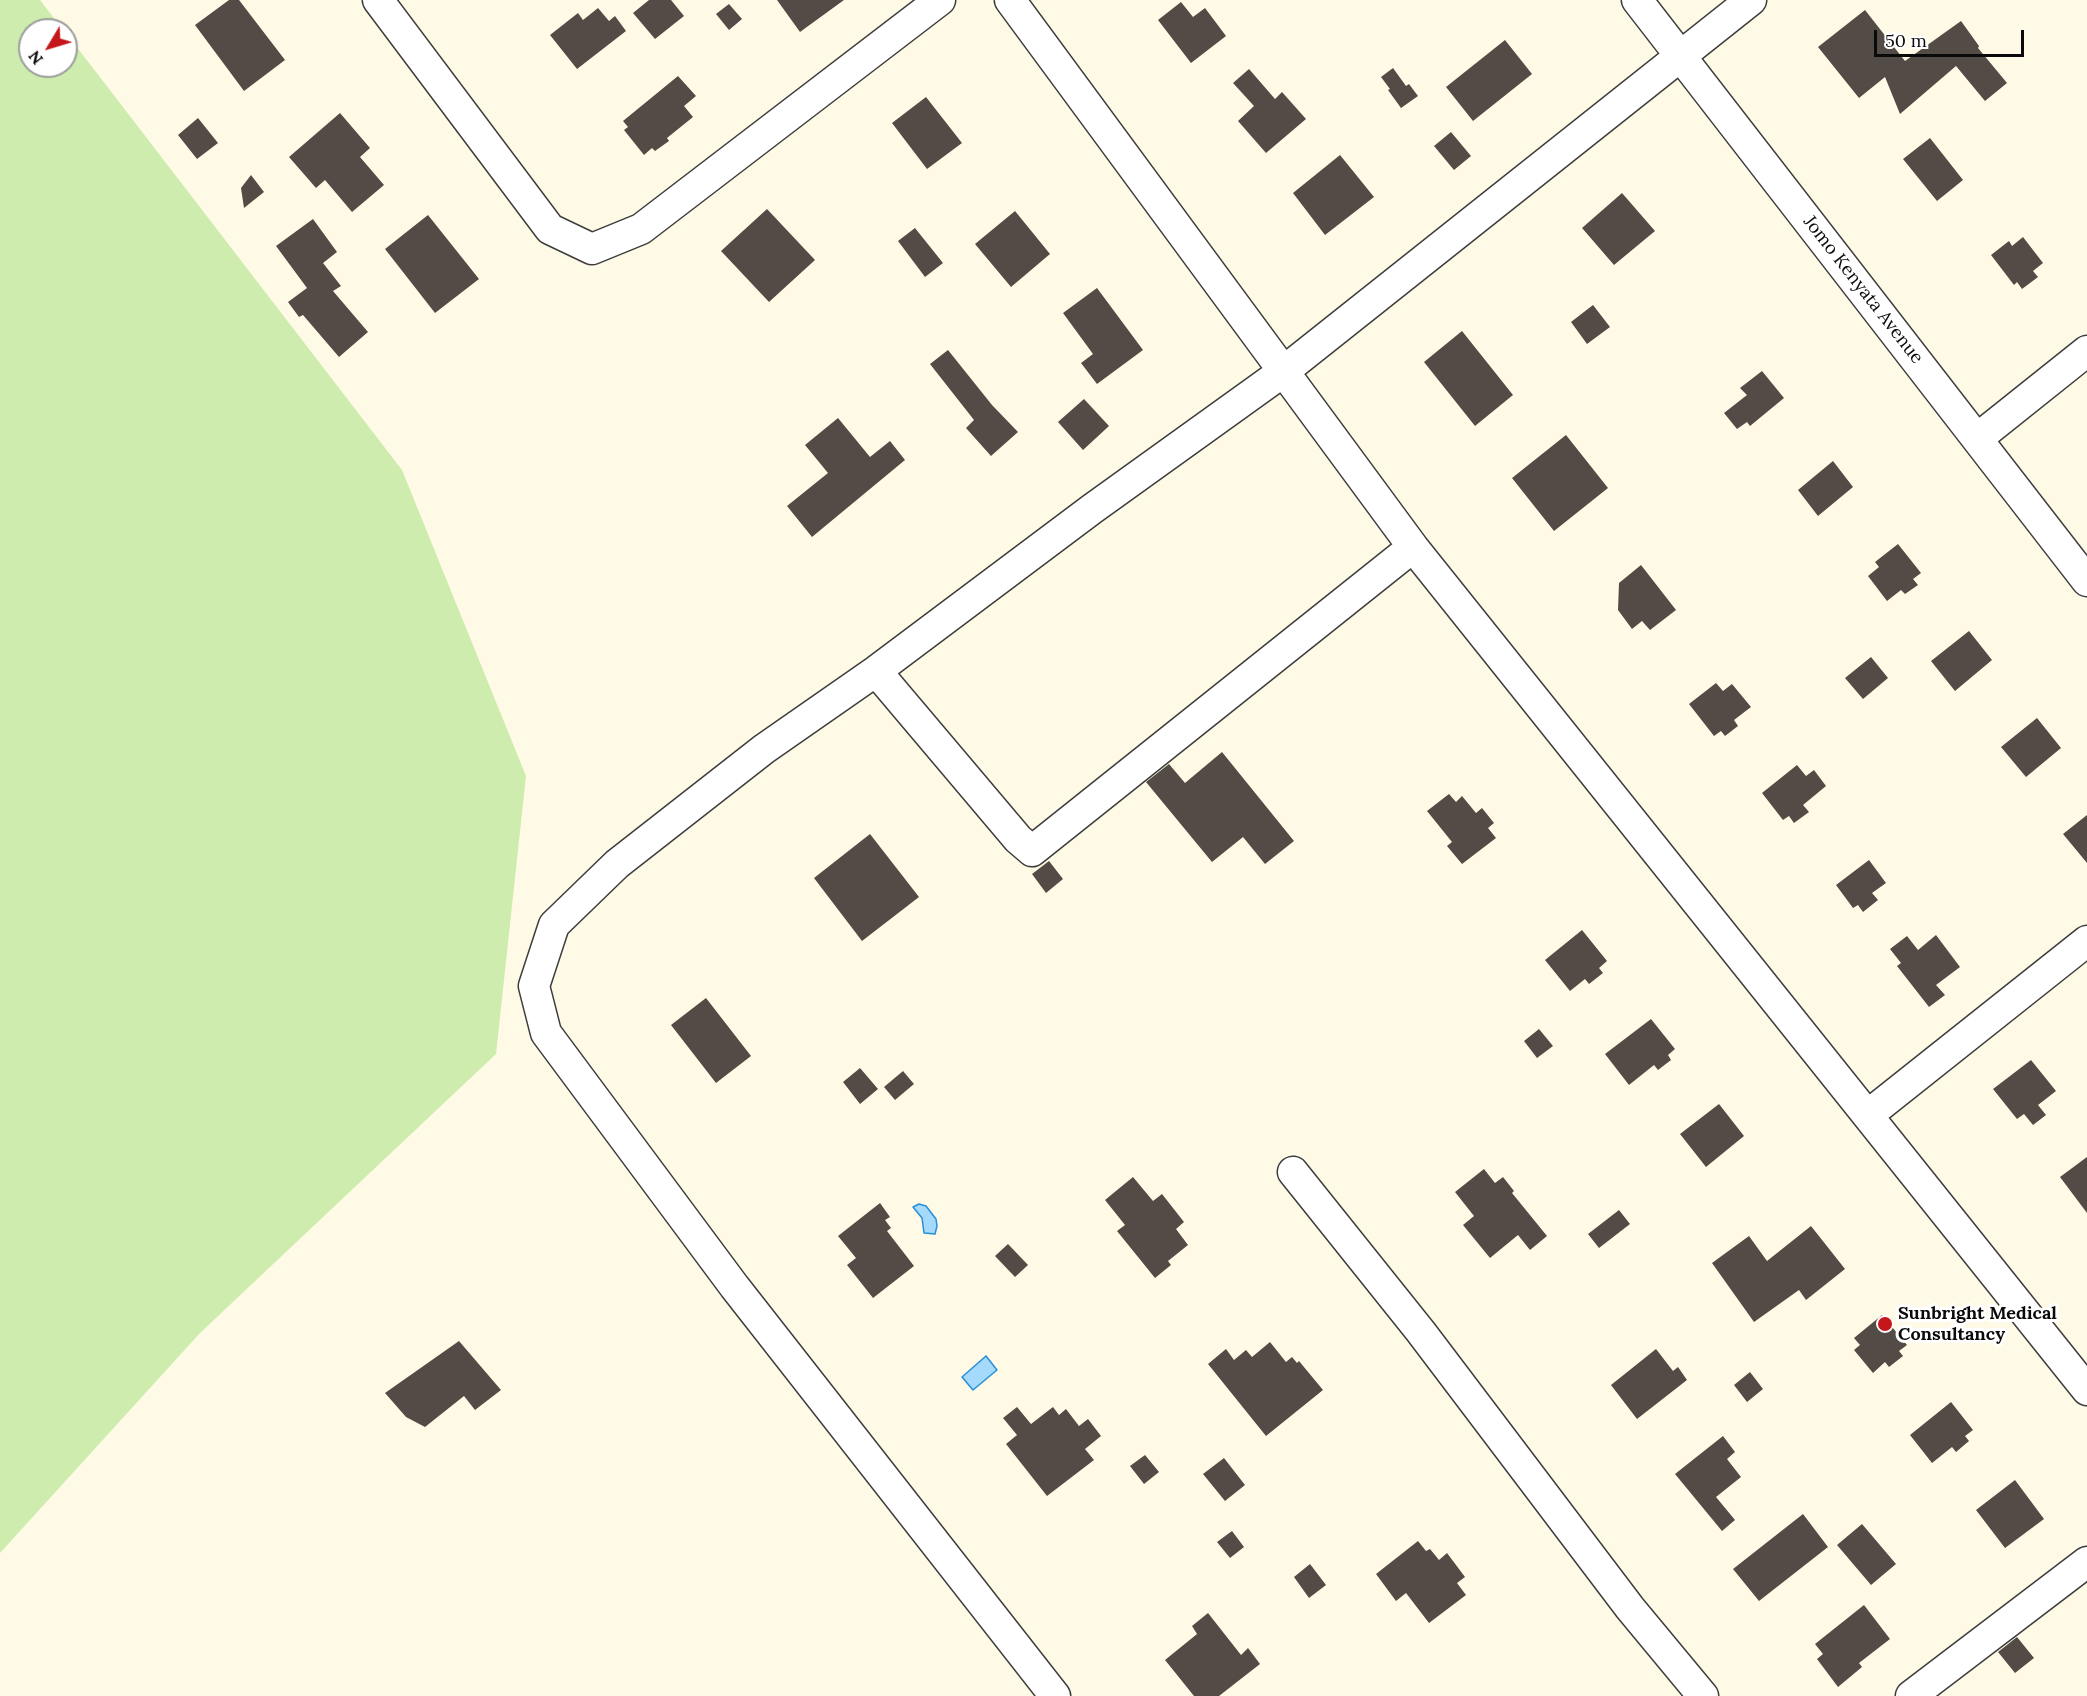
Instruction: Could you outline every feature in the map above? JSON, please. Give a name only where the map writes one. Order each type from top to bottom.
[{"type":"street","points":[[378,0],[550,229],[592,249],[641,229],[940,0]]},
{"type":"street","points":[[1010,0],[1413,547],[2087,1390]]},
{"type":"street","name":"Jomo Kenyata Avenue","points":[[1637,0],[2087,581]]},
{"type":"street","points":[[1055,1696],[734,1286],[546,1033],[534,986],[554,925],[617,864],[764,749],[876,670],[1092,509],[1284,371],[1751,0]]},
{"type":"street","points":[[1978,438],[2087,351]]},
{"type":"street","points":[[876,670],[1018,839],[1032,851],[1413,547]]},
{"type":"street","points":[[1868,1115],[2087,941]]},
{"type":"street","points":[[1293,1172],[1420,1332],[1630,1608],[1703,1696]]},
{"type":"street","points":[[1911,1696],[2087,1562]]},
{"type":"green space","points":[[0,0],[40,0],[54,18],[18,18],[18,78],[78,78],[78,49],[402,470],[526,776],[496,1054],[200,1333],[0,1553]]},
{"type":"water","points":[[919,1204],[926,1206],[936,1219],[935,1234],[924,1233],[922,1218],[913,1207]]},
{"type":"water","points":[[986,1356],[997,1370],[973,1390],[962,1377]]},
{"type":"building","points":[[229,0],[239,0],[285,60],[244,91],[195,25]]},
{"type":"building","points":[[649,0],[671,0],[684,16],[655,39],[633,13]]},
{"type":"building","points":[[777,0],[844,0],[800,32]]},
{"type":"building","points":[[1181,2],[1193,17],[1205,8],[1226,36],[1191,63],[1158,20]]},
{"type":"building","points":[[729,4],[742,19],[729,30],[716,14]]},
{"type":"building","points":[[598,8],[609,21],[615,16],[626,31],[577,69],[550,35],[578,13],[583,20]]},
{"type":"building","points":[[1865,10],[1905,61],[1961,21],[1979,46],[1978,48],[2007,83],[1985,101],[1956,66],[1900,114],[1885,77],[1859,98],[1818,47]]},
{"type":"building","points":[[1505,40],[1532,74],[1473,121],[1446,87]]},
{"type":"building","points":[[1393,68],[1406,86],[1409,84],[1418,96],[1401,108],[1381,77]]},
{"type":"building","points":[[1249,69],[1275,99],[1282,92],[1306,119],[1266,153],[1238,121],[1254,106],[1233,83]]},
{"type":"building","points":[[678,76],[696,96],[684,106],[693,117],[667,138],[669,141],[655,151],[652,148],[644,155],[624,130],[628,127],[623,121]]},
{"type":"building","points":[[926,97],[962,143],[927,169],[892,123]]},
{"type":"building","points":[[340,113],[370,148],[360,157],[384,185],[352,212],[325,180],[316,188],[289,157]]},
{"type":"building","points":[[198,118],[218,143],[197,159],[178,135]]},
{"type":"building","points":[[1451,132],[1471,156],[1454,170],[1434,146]]},
{"type":"building","points":[[1930,138],[1963,180],[1937,201],[1903,159]]},
{"type":"building","points":[[1340,155],[1374,197],[1325,235],[1293,193]]},
{"type":"building","points":[[251,175],[264,192],[244,208],[241,188]]},
{"type":"building","points":[[1622,193],[1655,231],[1614,265],[1582,228]]},
{"type":"building","points":[[767,209],[815,260],[769,302],[721,251]]},
{"type":"building","points":[[1015,211],[1050,254],[1011,287],[975,244]]},
{"type":"building","points":[[428,215],[479,279],[435,313],[385,249]]},
{"type":"building","points":[[313,219],[337,252],[323,263],[341,286],[333,291],[368,332],[339,357],[303,315],[299,317],[288,302],[307,288],[276,246]]},
{"type":"building","points":[[915,228],[943,263],[925,277],[898,241]]},
{"type":"building","points":[[2023,237],[2043,263],[2033,271],[2038,277],[2022,289],[2017,282],[2014,285],[1991,255],[2009,241],[2012,246]]},
{"type":"building","points":[[1097,288],[1143,350],[1097,384],[1081,363],[1093,354],[1063,313]]},
{"type":"building","points":[[1593,305],[1610,327],[1587,344],[1571,322]]},
{"type":"building","points":[[1462,331],[1513,395],[1475,426],[1424,362]]},
{"type":"building","points":[[948,350],[992,405],[1018,432],[991,456],[966,428],[974,420],[930,364]]},
{"type":"building","points":[[1762,371],[1784,398],[1750,426],[1747,422],[1737,429],[1724,413],[1747,395],[1740,388]]},
{"type":"building","points":[[1084,399],[1109,426],[1083,450],[1058,422]]},
{"type":"building","points":[[838,418],[870,457],[890,441],[905,460],[812,537],[787,506],[828,473],[805,445]]},
{"type":"building","points":[[1566,435],[1608,488],[1554,531],[1512,478]]},
{"type":"building","points":[[1833,461],[1853,487],[1818,516],[1798,490]]},
{"type":"building","points":[[1898,544],[1921,573],[1913,579],[1918,585],[1905,594],[1901,590],[1887,601],[1868,576],[1879,567],[1875,562]]},
{"type":"building","points":[[1641,565],[1676,610],[1650,630],[1642,621],[1632,629],[1618,610],[1619,583]]},
{"type":"building","points":[[1969,631],[1992,660],[1955,691],[1931,661]]},
{"type":"building","points":[[1871,657],[1888,678],[1863,699],[1845,678]]},
{"type":"building","points":[[1716,683],[1723,691],[1732,684],[1751,707],[1734,720],[1738,726],[1725,736],[1721,731],[1714,736],[1689,704]]},
{"type":"building","points":[[2037,718],[2061,748],[2026,777],[2001,747]]},
{"type":"building","points":[[1222,752],[1294,841],[1265,864],[1243,837],[1212,862],[1146,782],[1169,764],[1185,783]]},
{"type":"building","points":[[1797,765],[1806,776],[1814,770],[1826,786],[1803,805],[1809,812],[1794,823],[1789,816],[1783,820],[1762,793]]},
{"type":"building","points":[[1449,794],[1456,802],[1462,796],[1476,813],[1482,808],[1494,823],[1488,828],[1496,838],[1462,864],[1447,846],[1452,842],[1427,811]]},
{"type":"building","points":[[2087,815],[2087,863],[2063,834]]},
{"type":"building","points":[[870,834],[919,897],[862,941],[814,878]]},
{"type":"building","points":[[1869,860],[1886,883],[1872,893],[1878,900],[1863,912],[1858,905],[1853,908],[1836,885]]},
{"type":"building","points":[[1049,861],[1063,879],[1046,893],[1032,874]]},
{"type":"building","points":[[1582,930],[1607,961],[1599,968],[1603,973],[1589,984],[1585,979],[1570,991],[1545,960]]},
{"type":"building","points":[[1936,935],[1960,967],[1936,985],[1945,995],[1929,1007],[1897,966],[1901,963],[1890,949],[1907,936],[1918,950]]},
{"type":"building","points":[[706,998],[751,1056],[716,1083],[671,1025]]},
{"type":"building","points":[[1651,1019],[1675,1049],[1668,1055],[1671,1060],[1658,1070],[1654,1065],[1629,1085],[1605,1054]]},
{"type":"building","points":[[1539,1029],[1553,1046],[1537,1058],[1524,1041]]},
{"type":"building","points":[[2031,1060],[2056,1091],[2038,1105],[2046,1115],[2033,1125],[2024,1114],[2017,1119],[1993,1089]]},
{"type":"building","points":[[860,1068],[878,1089],[860,1104],[843,1082]]},
{"type":"building","points":[[903,1071],[914,1084],[895,1100],[884,1087]]},
{"type":"building","points":[[1719,1104],[1744,1136],[1706,1167],[1680,1134]]},
{"type":"building","points":[[2087,1157],[2087,1213],[2060,1177]]},
{"type":"building","points":[[1484,1169],[1495,1183],[1503,1177],[1514,1191],[1512,1193],[1547,1236],[1530,1250],[1518,1235],[1490,1258],[1463,1225],[1474,1216],[1455,1192]]},
{"type":"building","points":[[1133,1177],[1153,1201],[1162,1194],[1184,1222],[1176,1229],[1188,1245],[1168,1261],[1171,1265],[1155,1278],[1117,1231],[1125,1225],[1105,1200]]},
{"type":"building","points":[[880,1203],[890,1217],[885,1220],[891,1228],[887,1231],[914,1266],[873,1298],[847,1265],[856,1258],[838,1236]]},
{"type":"building","points":[[1619,1210],[1630,1224],[1599,1248],[1588,1234]]},
{"type":"building","points":[[1811,1226],[1845,1269],[1806,1300],[1799,1290],[1754,1322],[1712,1263],[1749,1236],[1767,1261]]},
{"type":"building","points":[[1008,1244],[1028,1265],[1015,1277],[995,1256]]},
{"type":"building","points":[[1882,1315],[1907,1345],[1899,1351],[1903,1356],[1889,1367],[1885,1362],[1873,1373],[1854,1350],[1860,1345],[1854,1338]]},
{"type":"building","points":[[459,1341],[501,1390],[475,1410],[464,1396],[425,1427],[406,1417],[385,1393]]},
{"type":"building","points":[[1270,1342],[1286,1362],[1292,1357],[1297,1363],[1299,1361],[1323,1390],[1266,1436],[1208,1364],[1226,1349],[1234,1360],[1246,1350],[1252,1357]]},
{"type":"building","points":[[1656,1349],[1673,1371],[1678,1367],[1687,1380],[1637,1419],[1611,1385]]},
{"type":"building","points":[[1750,1372],[1763,1389],[1747,1402],[1734,1385]]},
{"type":"building","points":[[1951,1402],[1973,1430],[1965,1436],[1969,1441],[1956,1452],[1952,1447],[1932,1463],[1910,1435]]},
{"type":"building","points":[[1017,1407],[1031,1424],[1053,1407],[1059,1415],[1066,1409],[1079,1426],[1088,1419],[1101,1436],[1085,1449],[1094,1460],[1047,1496],[1006,1444],[1017,1435],[1003,1418]]},
{"type":"building","points":[[1723,1436],[1735,1452],[1727,1459],[1741,1477],[1716,1497],[1735,1520],[1722,1531],[1675,1474]]},
{"type":"building","points":[[1145,1455],[1159,1472],[1144,1484],[1130,1466]]},
{"type":"building","points":[[1224,1458],[1245,1485],[1225,1501],[1203,1474]]},
{"type":"building","points":[[2015,1480],[2044,1519],[2005,1548],[1976,1510]]},
{"type":"building","points":[[1803,1514],[1828,1547],[1759,1601],[1733,1569]]},
{"type":"building","points":[[1862,1524],[1896,1564],[1871,1585],[1837,1545]]},
{"type":"building","points":[[1232,1531],[1244,1547],[1230,1558],[1217,1542]]},
{"type":"building","points":[[1418,1541],[1426,1551],[1430,1549],[1439,1560],[1447,1553],[1465,1577],[1457,1583],[1466,1595],[1429,1623],[1406,1593],[1396,1601],[1376,1574]]},
{"type":"building","points":[[1310,1564],[1326,1585],[1309,1598],[1294,1577]]},
{"type":"building","points":[[1864,1605],[1890,1639],[1859,1663],[1862,1667],[1838,1687],[1817,1659],[1823,1654],[1815,1644]]},
{"type":"building","points":[[1208,1613],[1241,1655],[1248,1648],[1260,1664],[1219,1696],[1194,1696],[1165,1660],[1197,1634],[1192,1626]]},
{"type":"building","points":[[2017,1637],[2034,1658],[2015,1673],[1998,1652]]},
{"type":"place","name":"Sunbright Medical Consultancy","points":[[1885,1324]]}]
